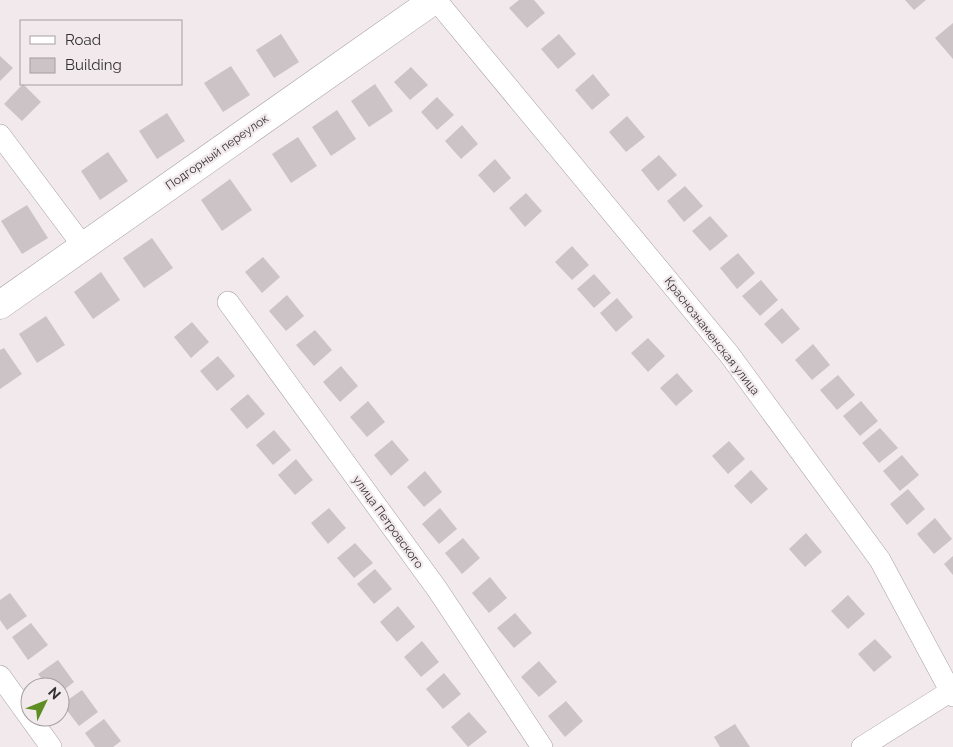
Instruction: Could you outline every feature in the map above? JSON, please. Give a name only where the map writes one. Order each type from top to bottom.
[{"type":"main road","name":"Подгорный переулок","points":[[0,305],[435,0]]},
{"type":"street","name":"Краснознаменская улица","points":[[435,0],[729,354],[880,560],[952,693]]},
{"type":"street","points":[[0,135],[83,246]]},
{"type":"street","name":"улица Петровского","points":[[228,302],[437,589],[542,747]]},
{"type":"street","points":[[0,676],[51,747]]},
{"type":"street","points":[[862,747],[952,693]]},
{"type":"building","points":[[519,0],[534,0],[545,13],[527,28],[509,8]]},
{"type":"building","points":[[905,0],[926,0],[914,10]]},
{"type":"building","points":[[953,23],[953,59],[935,38]]},
{"type":"building","points":[[281,34],[299,62],[274,78],[256,50]]},
{"type":"building","points":[[559,34],[576,54],[558,69],[541,49]]},
{"type":"building","points":[[0,56],[13,68],[0,81]]},
{"type":"building","points":[[231,66],[250,95],[223,112],[204,83]]},
{"type":"building","points":[[411,67],[428,85],[410,100],[394,82]]},
{"type":"building","points":[[593,74],[610,95],[592,110],[575,90]]},
{"type":"building","points":[[375,84],[393,111],[369,127],[351,101]]},
{"type":"building","points":[[22,85],[41,102],[22,121],[4,104]]},
{"type":"building","points":[[437,97],[454,115],[437,130],[421,112]]},
{"type":"building","points":[[337,110],[356,139],[331,156],[312,127]]},
{"type":"building","points":[[167,113],[185,141],[157,159],[139,131]]},
{"type":"building","points":[[627,116],[645,137],[626,152],[609,132]]},
{"type":"building","points":[[462,125],[478,144],[461,159],[445,141]]},
{"type":"building","points":[[298,137],[317,166],[291,183],[272,154]]},
{"type":"building","points":[[108,152],[128,181],[100,200],[81,171]]},
{"type":"building","points":[[659,155],[677,175],[658,191],[641,170]]},
{"type":"building","points":[[495,159],[511,178],[494,193],[478,175]]},
{"type":"building","points":[[230,179],[252,210],[222,231],[201,200]]},
{"type":"building","points":[[685,186],[703,206],[684,222],[667,201]]},
{"type":"building","points":[[526,193],[542,211],[525,227],[509,208]]},
{"type":"building","points":[[27,205],[48,238],[22,254],[1,221]]},
{"type":"building","points":[[710,216],[728,236],[710,251],[692,231]]},
{"type":"building","points":[[152,238],[173,268],[144,288],[123,258]]},
{"type":"building","points":[[572,246],[589,265],[572,280],[555,262]]},
{"type":"building","points":[[738,253],[755,273],[737,289],[720,268]]},
{"type":"building","points":[[263,257],[280,277],[262,293],[245,272]]},
{"type":"building","points":[[101,272],[120,300],[93,319],[74,292]]},
{"type":"building","points":[[594,274],[611,293],[594,308],[577,289]]},
{"type":"building","points":[[761,280],[778,300],[760,316],[742,296]]},
{"type":"building","points":[[287,295],[304,316],[286,331],[269,311]]},
{"type":"building","points":[[617,298],[633,317],[616,332],[600,313]]},
{"type":"building","points":[[782,308],[800,329],[782,344],[764,324]]},
{"type":"building","points":[[46,316],[65,345],[37,363],[19,334]]},
{"type":"building","points":[[192,322],[209,342],[191,358],[174,337]]},
{"type":"building","points":[[315,330],[332,350],[314,366],[296,345]]},
{"type":"building","points":[[648,338],[665,356],[648,372],[631,353]]},
{"type":"building","points":[[813,344],[830,365],[812,380],[795,360]]},
{"type":"building","points":[[4,348],[22,374],[0,389],[0,350]]},
{"type":"building","points":[[218,356],[235,376],[217,391],[200,371]]},
{"type":"building","points":[[341,366],[358,386],[340,402],[323,382]]},
{"type":"building","points":[[677,373],[693,391],[676,406],[660,388]]},
{"type":"building","points":[[838,375],[855,395],[837,410],[820,390]]},
{"type":"building","points":[[248,394],[265,414],[247,429],[230,409]]},
{"type":"building","points":[[368,401],[385,422],[367,437],[350,417]]},
{"type":"building","points":[[861,401],[878,421],[860,436],[843,416]]},
{"type":"building","points":[[880,428],[898,448],[879,463],[862,443]]},
{"type":"building","points":[[274,430],[291,450],[273,465],[256,445]]},
{"type":"building","points":[[392,440],[409,460],[391,476],[374,455]]},
{"type":"building","points":[[729,441],[745,459],[728,474],[712,456]]},
{"type":"building","points":[[902,455],[919,475],[900,491],[883,471]]},
{"type":"building","points":[[296,459],[313,480],[295,495],[278,475]]},
{"type":"building","points":[[751,470],[768,489],[751,504],[734,486]]},
{"type":"building","points":[[425,471],[442,492],[424,507],[407,487]]},
{"type":"building","points":[[908,489],[925,509],[907,525],[890,504]]},
{"type":"building","points":[[329,508],[346,528],[328,544],[311,523]]},
{"type":"building","points":[[440,508],[457,529],[439,544],[422,524]]},
{"type":"building","points":[[935,518],[952,539],[934,554],[917,534]]},
{"type":"building","points":[[806,533],[822,552],[805,567],[789,549]]},
{"type":"building","points":[[463,538],[480,558],[462,574],[445,553]]},
{"type":"building","points":[[355,543],[373,563],[354,578],[337,558]]},
{"type":"building","points":[[953,556],[953,575],[944,564]]},
{"type":"building","points":[[375,569],[392,589],[374,604],[357,584]]},
{"type":"building","points":[[490,577],[507,598],[489,613],[472,593]]},
{"type":"building","points":[[10,593],[27,616],[7,630],[0,620],[0,600]]},
{"type":"building","points":[[848,595],[865,614],[848,629],[831,611]]},
{"type":"building","points":[[398,606],[415,627],[397,642],[380,622]]},
{"type":"building","points":[[515,613],[532,633],[514,648],[497,628]]},
{"type":"building","points":[[31,623],[48,645],[28,660],[12,637]]},
{"type":"building","points":[[875,639],[892,657],[874,672],[858,654]]},
{"type":"building","points":[[422,641],[439,662],[421,677],[404,657]]},
{"type":"building","points":[[58,660],[74,682],[70,685],[70,677],[40,677],[38,674]]},
{"type":"building","points":[[539,661],[557,682],[539,697],[521,677]]},
{"type":"building","points":[[444,673],[461,694],[443,709],[426,689]]},
{"type":"building","points":[[82,690],[98,712],[79,726],[70,714],[70,698]]},
{"type":"building","points":[[566,701],[583,721],[565,737],[548,716]]},
{"type":"building","points":[[469,712],[487,732],[468,747],[451,727]]},
{"type":"building","points":[[104,719],[121,741],[113,747],[95,747],[85,733]]},
{"type":"building","points":[[735,724],[750,747],[720,747],[714,737]]}]
